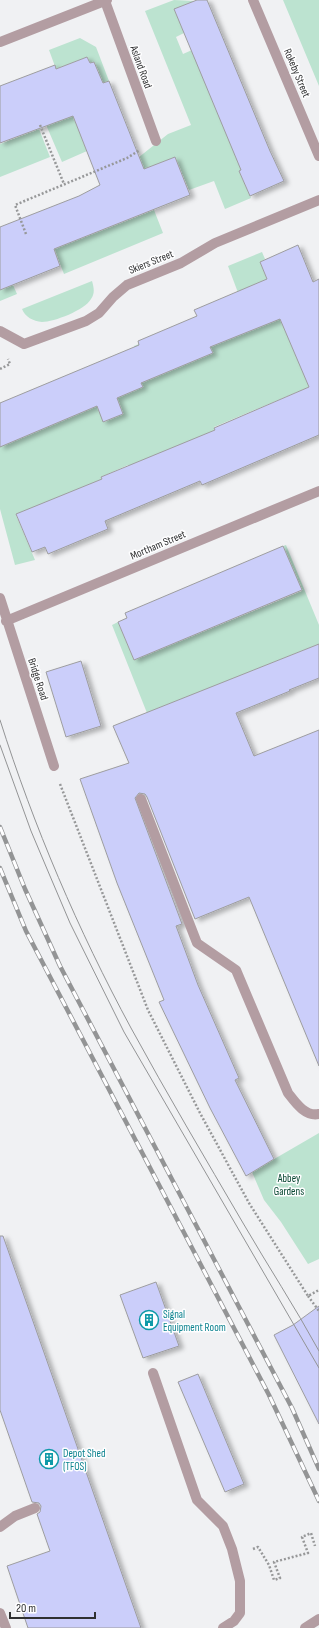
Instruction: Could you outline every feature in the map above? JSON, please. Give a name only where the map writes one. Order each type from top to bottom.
[{"type":"street","name":"Asland Road","points":[[0,42],[106,0],[156,141]]},
{"type":"street","name":"Rokeby Street","points":[[253,0],[319,156]]},
{"type":"street","name":"Skiers Street","points":[[0,331],[24,344],[86,321],[99,313],[113,297],[127,285],[181,263],[215,242],[319,200]]},
{"type":"street","name":"Mortham Street","points":[[6,621],[319,491]]},
{"type":"street","name":"Bridge Road","points":[[0,598],[6,621],[54,766]]},
{"type":"street","points":[[141,799],[197,943],[236,970],[288,1093],[299,1108],[315,1115],[319,1114]]},
{"type":"street","points":[[153,1373],[197,1500],[223,1526],[232,1549],[240,1581],[240,1613],[234,1621],[223,1628]]},
{"type":"street","points":[[0,1526],[15,1516],[35,1508]]},
{"type":"street","points":[[0,1613],[6,1628]]},
{"type":"street","points":[[304,1628],[319,1619]]},
{"type":"path","points":[[40,126],[64,184]]},
{"type":"path","points":[[26,234],[15,205],[127,158],[156,141]]},
{"type":"path","points":[[54,766],[148,1010],[200,1113],[246,1196],[308,1296],[319,1311]]},
{"type":"path","points":[[308,1296],[319,1290]]},
{"type":"path","points":[[269,1565],[274,1580],[280,1578],[274,1562],[308,1553],[302,1537],[311,1533],[315,1546]]},
{"type":"green space","points":[[174,0],[195,1],[175,9],[184,33],[176,37],[183,54],[192,50],[270,158],[239,171],[251,198],[225,209],[214,181],[189,190],[175,157],[147,168],[139,175],[134,161],[168,134],[191,125],[145,11]]},
{"type":"green space","points":[[283,0],[319,0],[319,86]]},
{"type":"green space","points":[[80,38],[96,47],[109,81],[99,85],[94,74],[99,72],[94,62],[90,63],[87,57],[56,69],[49,50]]},
{"type":"green space","points":[[68,102],[87,151],[62,162],[41,113]]},
{"type":"green space","points":[[39,129],[50,157],[0,177],[0,144]]},
{"type":"green space","points":[[154,210],[163,233],[64,274],[54,249]]},
{"type":"green space","points":[[262,252],[265,259],[260,262],[289,330],[309,387],[214,427],[215,430],[133,476],[128,465],[101,477],[102,479],[16,515],[35,560],[15,565],[0,509],[0,439],[5,445],[97,406],[104,422],[123,414],[117,398],[143,387],[138,377],[145,374],[134,346],[139,344],[153,378],[212,353],[210,347],[252,330],[228,266]]},
{"type":"green space","points":[[92,281],[94,290],[91,299],[88,303],[69,315],[42,322],[30,318],[22,309]]},
{"type":"green space","points":[[13,285],[17,294],[0,301],[0,290]]},
{"type":"green space","points":[[286,545],[319,625],[319,644],[147,713],[112,625],[118,622],[134,660],[302,591],[283,546]]},
{"type":"green space","name":"Abbey Gardens","points":[[319,1133],[319,1259],[308,1264],[281,1222],[264,1200],[252,1172]]},
{"type":"building","points":[[197,0],[207,0],[284,181],[250,196],[239,171],[241,170],[174,9]]},
{"type":"building","points":[[87,57],[90,63],[94,62],[103,83],[109,81],[144,169],[175,157],[190,195],[54,249],[60,266],[0,290],[0,227],[79,196],[100,185],[73,116],[0,143],[0,86],[55,65],[56,69]]},
{"type":"building","points":[[298,245],[313,282],[319,279],[319,435],[202,485],[200,481],[105,521],[108,529],[48,554],[45,547],[32,552],[16,514],[102,479],[101,477],[215,430],[214,428],[309,387],[280,319],[210,347],[213,353],[141,383],[143,387],[117,398],[123,414],[103,422],[97,406],[0,447],[0,403],[139,345],[138,341],[197,316],[194,310],[267,279],[260,262]]},
{"type":"building","points":[[283,546],[302,590],[134,660],[118,622],[127,618],[125,613]]},
{"type":"building","points":[[319,644],[319,678],[236,713],[254,756],[319,730],[319,1066],[249,897],[195,919],[147,797],[145,794],[139,793],[135,798],[182,924],[176,926],[198,985],[239,1078],[235,1080],[274,1159],[246,1176],[210,1108],[159,1002],[164,1000],[117,883],[80,779],[129,763],[113,726]]},
{"type":"building","points":[[81,661],[101,726],[66,737],[46,672]]},
{"type":"building","name":"Depot Shed (TFOS)","points":[[0,1236],[3,1236],[141,1628],[28,1628],[7,1566],[50,1551],[37,1514],[40,1512],[41,1506],[39,1503],[32,1502],[0,1410]]},
{"type":"building","name":"Signal Equipment Room","points":[[156,1282],[179,1346],[143,1358],[120,1295]]},
{"type":"building","points":[[319,1306],[319,1424],[274,1335],[293,1325]]},
{"type":"building","points":[[198,1374],[244,1484],[225,1492],[178,1382]]},
{"type":"tram line","points":[[0,720],[42,839],[93,954],[131,1028],[172,1102],[301,1318],[319,1351]]},
{"type":"tram line","points":[[0,745],[31,831],[70,923],[124,1032],[319,1368]]},
{"type":"railway","points":[[0,827],[25,889],[60,966],[292,1408],[319,1469]]},
{"type":"railway","points":[[0,868],[26,931],[269,1395],[319,1501]]},
{"type":"place","name":"Signal Equipment Room","points":[[149,1320]]},
{"type":"place","name":"Depot Shed (TFOS)","points":[[49,1459]]}]
